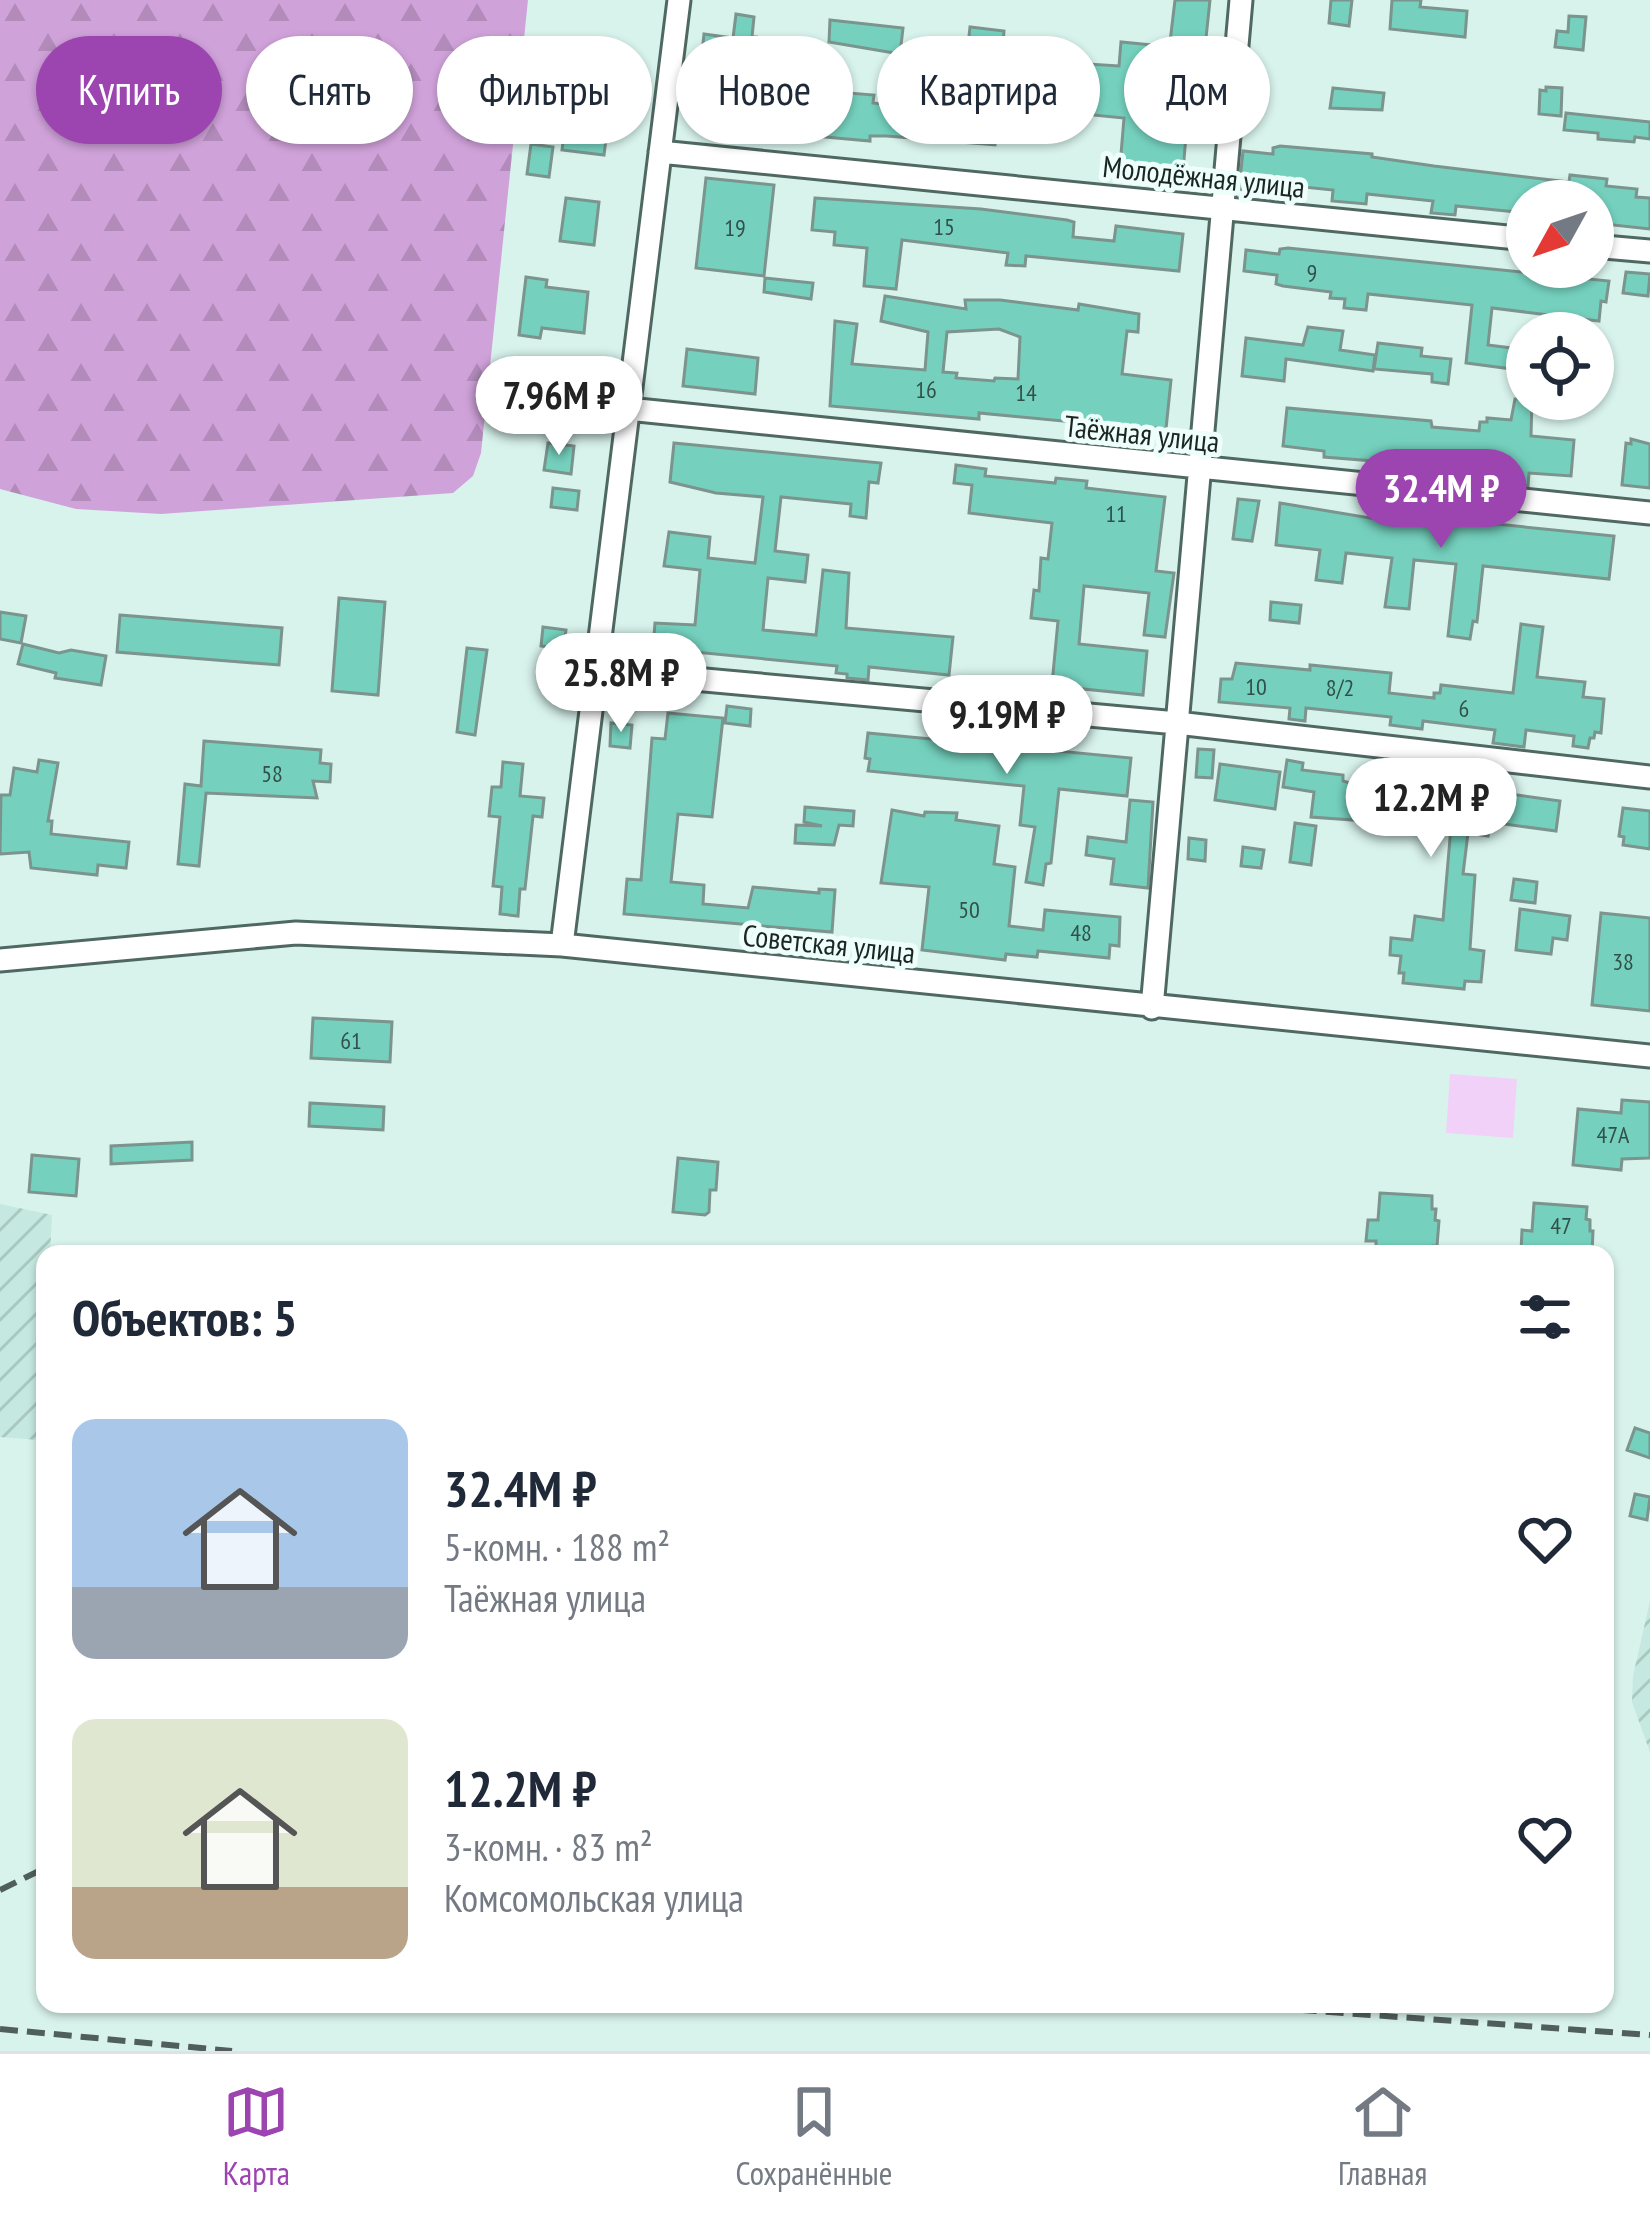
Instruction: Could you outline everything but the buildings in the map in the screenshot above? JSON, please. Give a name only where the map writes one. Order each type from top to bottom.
[{"type":"street","points":[[562,945],[679,0]]},
{"type":"street","points":[[1151,1007],[1241,0]]},
{"type":"street","name":"Молодёжная улица","points":[[660,152],[1506,237]]},
{"type":"street","points":[[1614,247],[1650,251]]},
{"type":"street","name":"Таёжная улица","points":[[628,409],[1650,513]]},
{"type":"street","points":[[596,670],[1177,723],[1650,777]]},
{"type":"street","name":"Советская улица","points":[[0,960],[284,933],[562,945],[1650,1056]]},
{"type":"shaded area","points":[[1450,1074],[1517,1079],[1513,1138],[1446,1133]]},
{"type":"shaded area","points":[[0,1204],[52,1215],[50,1245],[36,1245],[36,1440],[0,1437]]},
{"type":"shaded area","points":[[1650,1601],[1650,1752],[1632,1702]]},
{"type":"green space","points":[[0,0],[528,0],[524,36],[437,36],[437,144],[513,144],[481,453],[473,476],[453,493],[161,514],[76,509],[0,489]]},
{"type":"railway","points":[[0,1890],[36,1872]]},
{"type":"railway","points":[[1343,2013],[1650,2035]]},
{"type":"railway","points":[[0,2029],[232,2051]]}]
